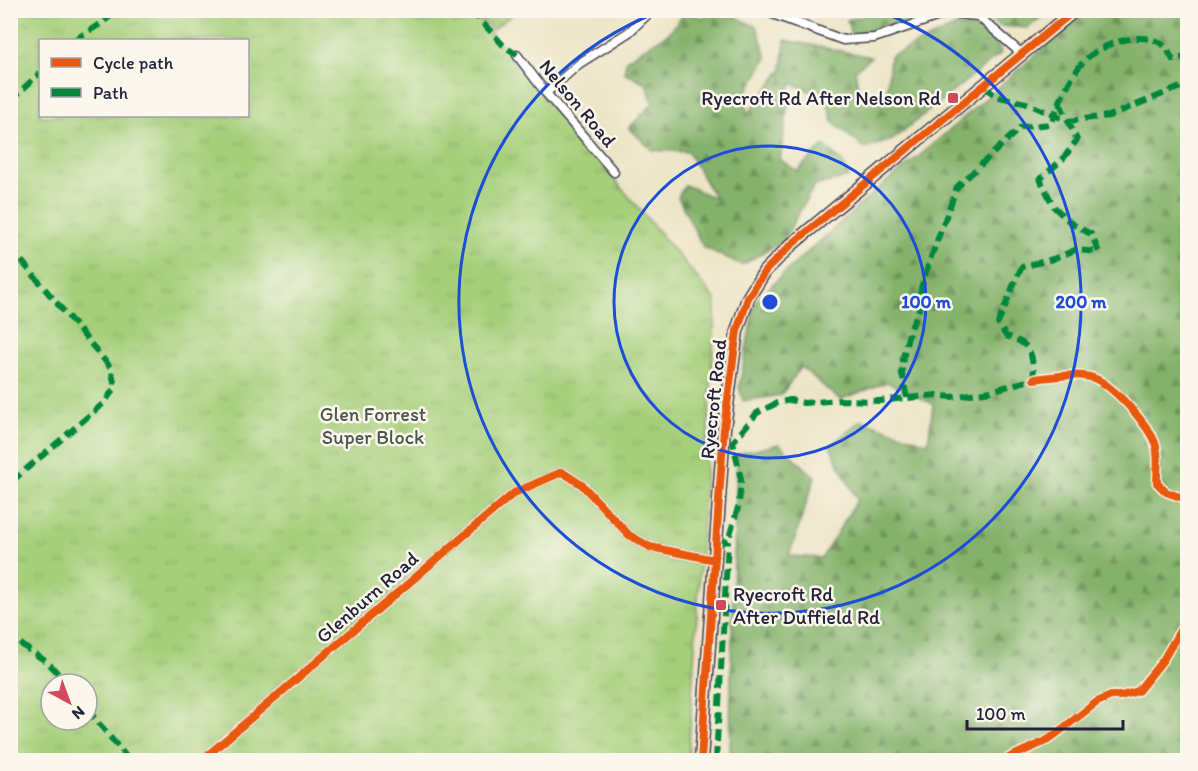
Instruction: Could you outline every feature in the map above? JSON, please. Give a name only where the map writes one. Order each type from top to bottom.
[{"type":"street","points":[[546,93],[580,63],[629,32],[652,10]]},
{"type":"street","points":[[762,10],[843,40],[874,38],[948,13],[978,16],[1022,54]]},
{"type":"street","name":"Ryecroft Road","points":[[701,760],[726,418],[737,331],[748,298],[765,271],[791,245],[1075,10]]},
{"type":"street","name":"Nelson Road","points":[[517,55],[546,93],[614,172]]},
{"type":"street","name":"Glenburn Road","points":[[202,760],[514,493],[562,472],[582,485],[629,535],[650,547],[715,560]]},
{"type":"green space","points":[[1087,10],[1187,11],[1187,760],[730,760],[737,454],[779,444],[815,477],[789,556],[822,558],[857,500],[830,446],[861,420],[928,443],[933,404],[887,382],[840,400],[801,367],[781,395],[743,401],[739,387],[755,302],[886,182],[923,153]]},
{"type":"green space","name":"Glen Forrest Super Block","points":[[10,11],[472,11],[716,300],[688,760],[11,760]]},
{"type":"green space","points":[[475,11],[516,11],[492,30]]},
{"type":"green space","points":[[686,11],[702,18],[724,11],[757,27],[767,58],[746,93],[747,115],[782,70],[785,40],[871,57],[855,70],[860,98],[887,91],[890,56],[956,26],[992,30],[1001,53],[892,140],[865,149],[833,122],[826,98],[791,83],[780,160],[797,171],[824,145],[843,163],[849,177],[814,186],[783,241],[742,265],[703,247],[678,197],[685,185],[715,198],[688,152],[652,150],[629,128],[653,103],[646,83],[624,72],[627,59],[669,33]]},
{"type":"green space","points":[[863,11],[939,11],[917,21],[852,39],[847,20],[869,15]]},
{"type":"green space","points":[[978,11],[1049,11],[1028,28],[1000,26]]},
{"type":"marked path","points":[[76,39],[118,10]]},
{"type":"marked path","points":[[471,10],[503,45],[517,55]]},
{"type":"marked path","points":[[907,398],[902,374],[903,358],[909,333],[919,309],[921,288],[957,187],[1021,127],[1051,124],[1073,76],[1083,62],[1099,50],[1121,41],[1144,38],[1163,45],[1173,60],[1188,56]]},
{"type":"marked path","points":[[10,101],[39,74]]},
{"type":"marked path","points":[[985,86],[995,96],[1026,103],[1068,121],[1109,116],[1188,84]]},
{"type":"marked path","points":[[716,543],[728,541],[739,504],[741,479],[733,442],[757,413],[777,403],[790,400],[804,403],[840,400],[879,401],[937,395],[951,397],[991,391],[1034,379],[1033,362],[1026,346],[1006,336],[998,323],[1018,274],[1022,267],[1053,259],[1075,250],[1099,252],[1091,234],[1072,224],[1054,207],[1040,179],[1063,159],[1077,140],[1059,101]]},
{"type":"marked path","points":[[10,247],[111,368],[115,387],[105,402],[10,483]]},
{"type":"marked path","points":[[716,760],[728,541]]},
{"type":"marked path","points":[[10,629],[22,645],[45,660],[56,672]]},
{"type":"marked path","points":[[99,724],[129,760]]},
{"type":"cycle path","points":[[701,760],[724,428],[737,331],[748,298],[765,271],[791,245],[1075,10]]},
{"type":"cycle path","points":[[1034,379],[1077,375],[1098,380],[1108,387],[1129,406],[1153,438],[1157,455],[1157,483],[1166,492],[1188,500]]},
{"type":"cycle path","points":[[202,760],[514,493],[562,472],[582,485],[629,535],[650,547],[715,560]]},
{"type":"cycle path","points":[[1004,760],[1048,740],[1097,702],[1111,696],[1121,696],[1138,691],[1163,660],[1188,617]]},
{"type":"place","name":"Ryecroft Rd After Nelson Rd","points":[[953,98]]},
{"type":"place","name":"Ryecroft Rd After Duffield Rd","points":[[721,605]]}]
